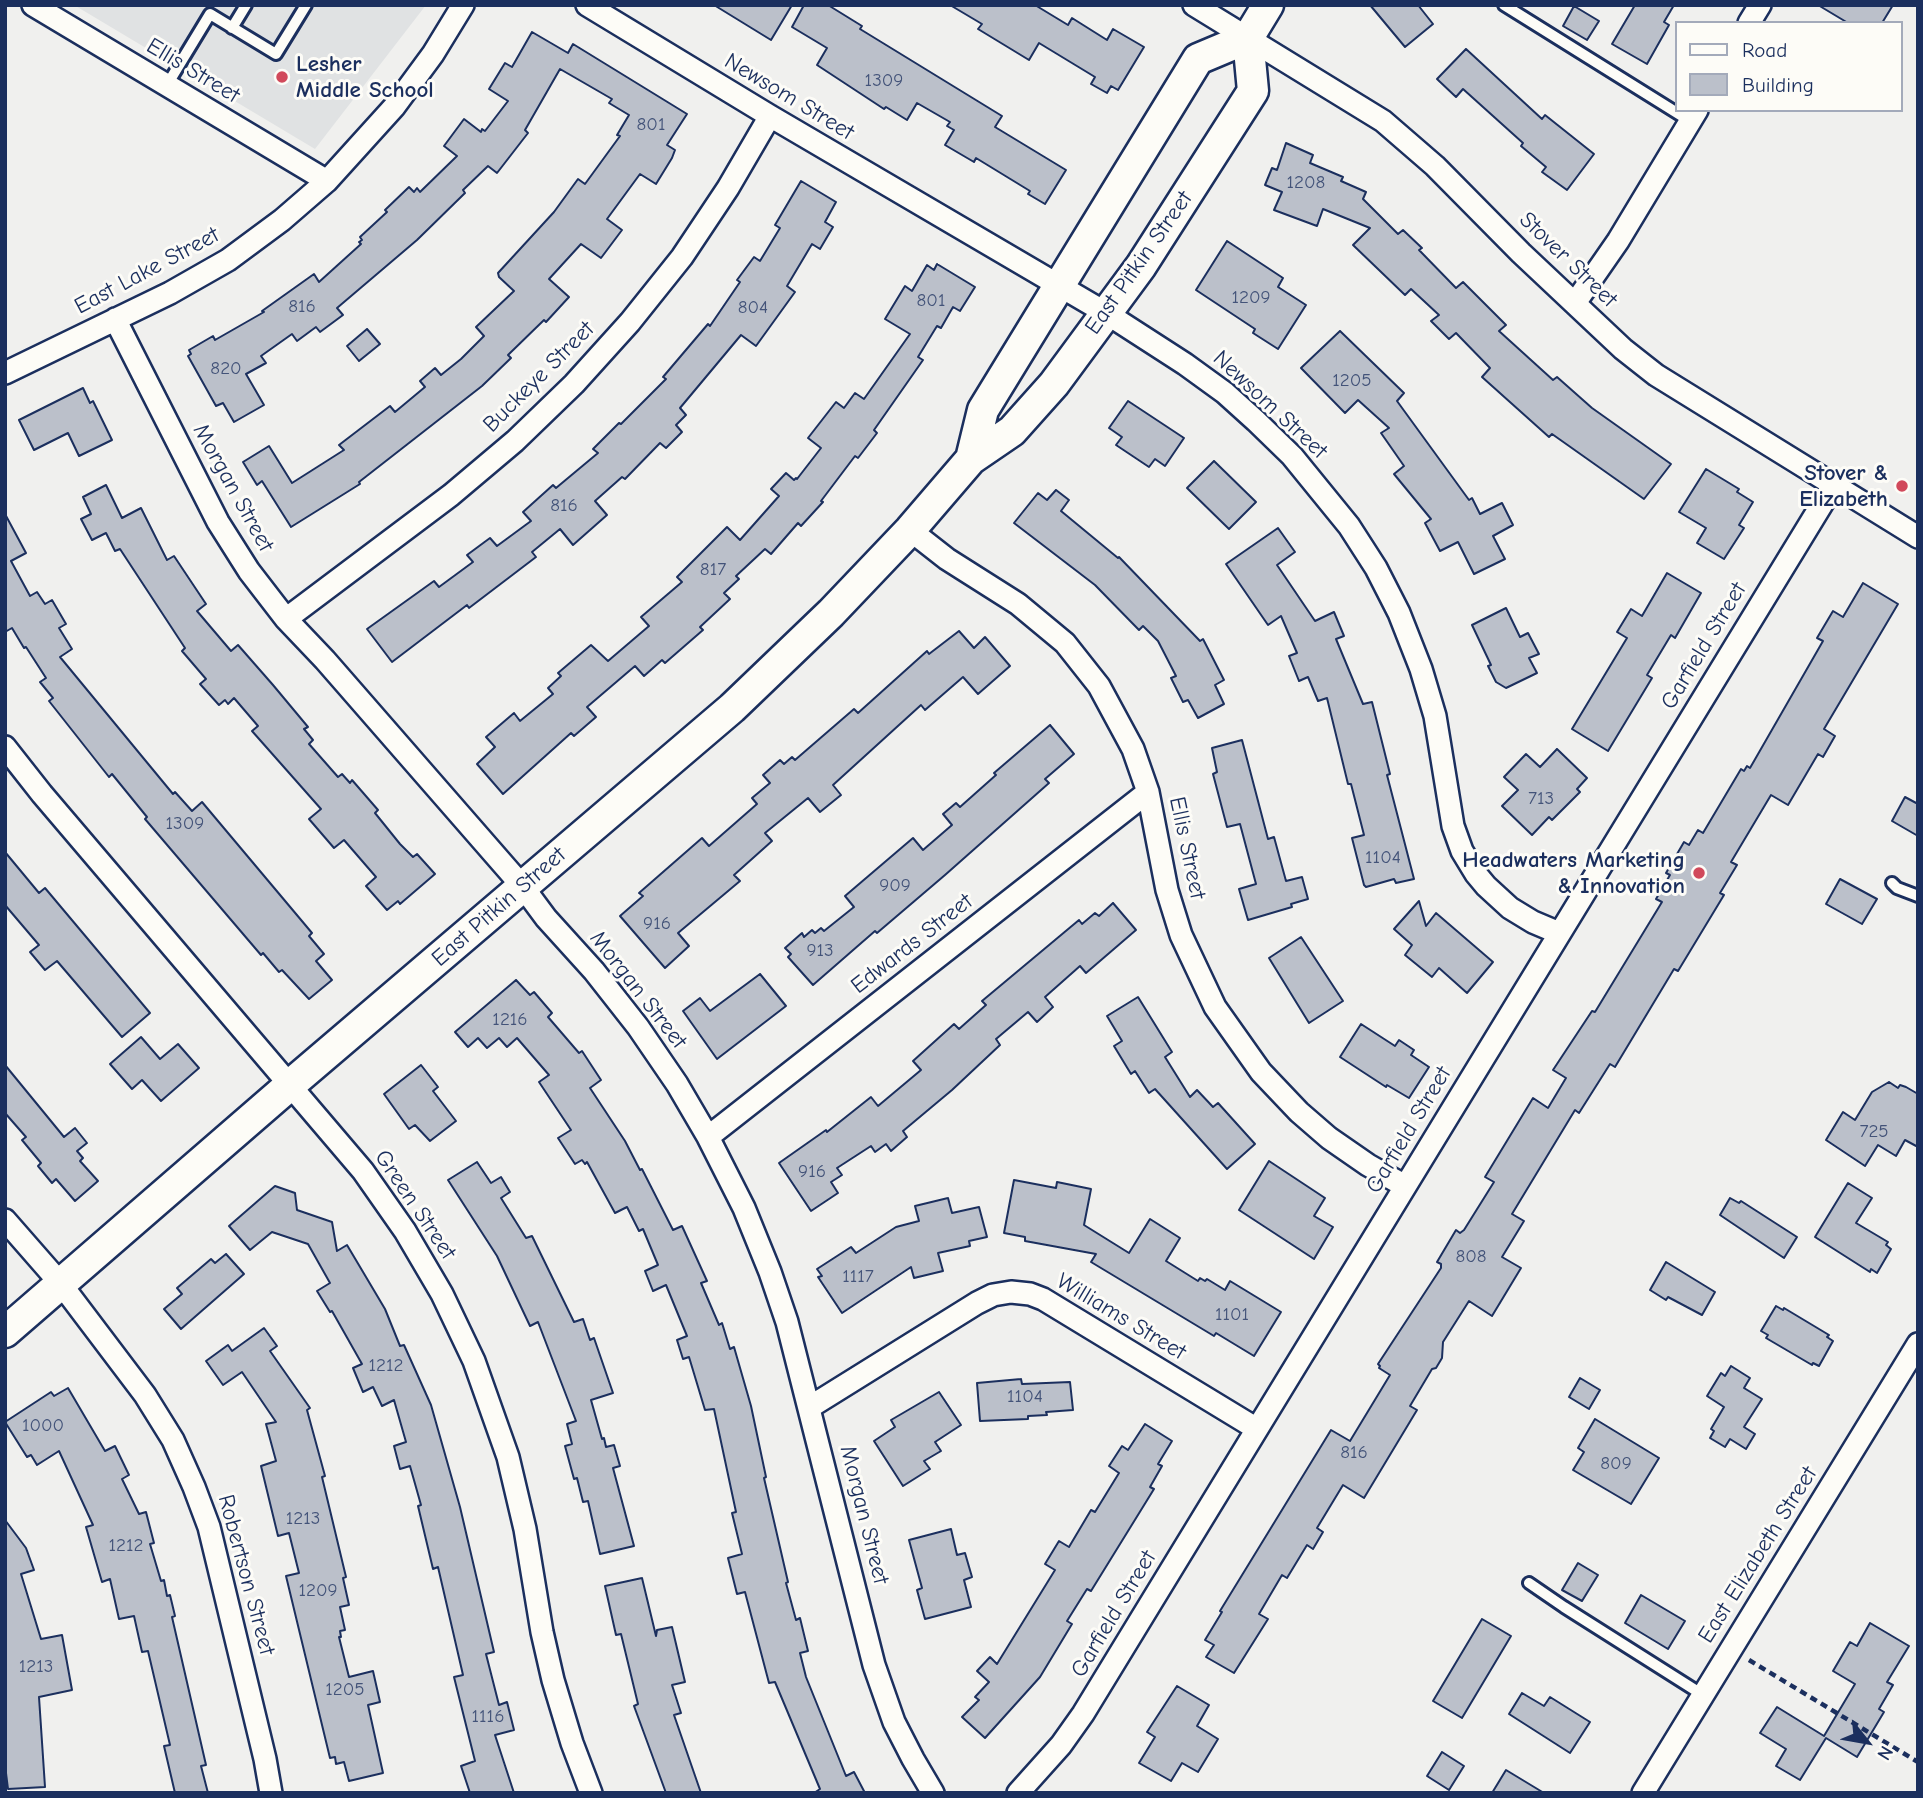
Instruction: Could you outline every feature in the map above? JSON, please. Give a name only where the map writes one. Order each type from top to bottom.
[{"type":"street","name":"Ellis Street","points":[[33,5],[327,181]]},
{"type":"street","name":"East Lake Street","points":[[5,373],[170,293],[228,260],[282,220],[327,181],[394,107],[433,54],[463,5]]},
{"type":"street","name":"Newsom Street","points":[[587,5],[1105,313],[1185,364],[1224,393],[1292,456],[1349,526],[1376,568],[1399,613],[1421,669],[1435,716],[1453,825],[1462,851],[1486,886],[1510,908],[1559,933]]},
{"type":"street","name":"Stover Street","points":[[1194,5],[1383,121],[1435,166],[1521,253],[1623,349],[1656,375],[1918,537]]},
{"type":"street","points":[[1248,38],[1268,5]]},
{"type":"street","points":[[1750,21],[1760,5]]},
{"type":"street","name":"East Pitkin Street","points":[[5,1332],[289,1085],[732,708],[831,613],[910,530],[971,459],[1012,431],[1054,384],[1141,266],[1253,91],[1248,38],[1198,59],[983,410],[971,459]]},
{"type":"street","name":"Buckeye Street","points":[[286,619],[451,495],[514,442],[574,384],[630,322],[682,257],[728,188],[770,116]]},
{"type":"street","points":[[1575,303],[1618,241],[1693,116]]},
{"type":"street","name":"Morgan Street","points":[[115,319],[218,522],[249,571],[286,619],[594,971],[638,1027],[677,1084],[708,1137],[744,1208],[770,1272],[810,1407],[874,1665],[894,1721],[933,1793]]},
{"type":"street","name":"Garfield Street","points":[[1018,1793],[1061,1745],[1083,1714],[1833,486]]},
{"type":"street","name":"Ellis Street","points":[[910,530],[947,559],[1018,604],[1065,643],[1099,686],[1133,749],[1149,792],[1167,890],[1181,935],[1200,979],[1232,1034],[1261,1072],[1299,1112],[1329,1138],[1405,1186]]},
{"type":"street","name":"Green Street","points":[[5,747],[363,1171],[405,1231],[443,1294],[474,1361],[508,1457],[525,1529],[553,1680],[591,1793]]},
{"type":"street","name":"Edwards Street","points":[[708,1137],[1149,792]]},
{"type":"street","name":"Robertson Street","points":[[5,1220],[61,1284],[145,1395],[173,1440],[209,1527],[271,1793]]},
{"type":"street","name":"Williams Street","points":[[810,1407],[976,1303],[993,1295],[1012,1292],[1043,1299],[1257,1429]]},
{"type":"street","name":"East Elizabeth Street","points":[[1643,1793],[1918,1345]]},
{"type":"lane","points":[[232,28],[246,5]]},
{"type":"lane","points":[[167,85],[210,14],[276,54],[306,5]]},
{"type":"lane","points":[[1507,6],[1674,105]]},
{"type":"lane","points":[[1892,883],[1897,888],[1918,896]]},
{"type":"lane","points":[[1529,1583],[1703,1695]]},
{"type":"path","points":[[1730,1650],[1918,1762]]},
{"type":"shaded area","name":"Lesher Middle School","points":[[74,5],[426,5],[315,149]]},
{"type":"building","points":[[714,5],[792,5],[771,40]]},
{"type":"building","points":[[804,5],[828,5],[862,26],[860,29],[1002,116],[995,127],[1066,170],[1045,204],[1028,194],[1030,191],[976,158],[974,162],[945,145],[954,130],[947,126],[950,122],[917,103],[907,120],[886,107],[884,109],[817,65],[827,48],[792,27]]},
{"type":"building","points":[[950,5],[1035,5],[1068,25],[1072,18],[1107,40],[1113,29],[1144,47],[1118,90],[1111,86],[1107,93],[1091,84],[1095,77],[1039,43],[1029,60],[978,29],[982,24]]},
{"type":"building","points":[[1370,5],[1418,5],[1433,24],[1405,47]]},
{"type":"building","points":[[1635,5],[1674,5],[1664,22],[1669,25],[1647,64],[1612,44]]},
{"type":"building","points":[[1818,5],[1893,5],[1883,21],[1845,21]]},
{"type":"building","points":[[1574,6],[1599,21],[1587,40],[1563,26]]},
{"type":"building","points":[[532,32],[568,53],[573,44],[687,114],[667,145],[675,150],[672,158],[656,184],[640,174],[607,219],[622,230],[601,258],[581,244],[549,279],[569,297],[546,322],[544,320],[508,355],[511,358],[482,386],[359,482],[360,484],[291,527],[262,481],[257,485],[243,462],[269,446],[292,483],[344,450],[339,445],[390,406],[395,412],[425,387],[420,381],[435,368],[441,375],[461,359],[484,336],[476,327],[514,291],[498,273],[554,212],[578,179],[585,184],[620,136],[617,135],[629,115],[609,103],[612,99],[560,69],[525,130],[528,133],[497,173],[488,166],[417,240],[337,308],[343,315],[320,332],[316,327],[297,341],[292,334],[261,356],[266,363],[246,374],[264,405],[234,422],[223,403],[216,406],[188,356],[191,354],[189,350],[213,336],[215,340],[264,312],[262,311],[314,274],[319,282],[361,244],[360,237],[409,187],[414,192],[417,188],[420,192],[457,156],[444,146],[464,119],[481,132],[482,129],[485,131],[508,101],[489,89],[505,63],[512,67]]},
{"type":"building","points":[[1466,49],[1542,119],[1545,115],[1594,154],[1567,190],[1542,172],[1546,167],[1463,89],[1456,97],[1437,79]]},
{"type":"building","points":[[1286,143],[1313,155],[1310,163],[1343,177],[1341,181],[1366,192],[1363,199],[1398,234],[1403,230],[1422,248],[1419,250],[1456,288],[1463,282],[1506,325],[1499,331],[1553,380],[1557,377],[1592,408],[1671,464],[1644,499],[1552,434],[1549,437],[1482,377],[1490,368],[1456,333],[1449,339],[1431,321],[1439,315],[1411,289],[1405,295],[1353,245],[1370,228],[1323,209],[1317,226],[1274,210],[1282,192],[1265,185],[1272,168],[1277,170]]},
{"type":"building","points":[[801,181],[836,202],[825,222],[833,227],[820,249],[812,244],[787,286],[795,292],[756,346],[741,335],[680,408],[686,415],[676,425],[682,432],[666,448],[660,443],[625,479],[622,477],[595,501],[607,515],[573,545],[560,529],[532,552],[536,557],[392,662],[367,629],[434,581],[439,587],[473,562],[467,555],[490,538],[497,546],[531,521],[523,512],[553,485],[556,488],[598,453],[593,449],[666,379],[663,377],[708,324],[710,326],[754,257],[760,261],[780,228],[775,225]]},
{"type":"building","points":[[1227,241],[1283,278],[1278,287],[1306,305],[1278,349],[1253,333],[1255,329],[1196,290]]},
{"type":"building","points":[[937,264],[975,287],[960,311],[953,307],[941,328],[937,326],[918,357],[923,360],[874,430],[877,433],[858,458],[855,456],[821,501],[823,502],[801,526],[798,523],[771,554],[765,549],[736,576],[739,579],[724,593],[730,599],[700,627],[703,630],[665,663],[662,660],[644,676],[635,666],[587,707],[596,717],[574,736],[571,733],[503,794],[477,764],[495,747],[486,737],[514,713],[520,721],[553,694],[548,688],[561,676],[558,673],[591,645],[608,661],[649,626],[641,617],[682,582],[677,577],[727,527],[740,540],[779,496],[771,489],[786,473],[794,480],[797,479],[821,448],[808,438],[836,402],[844,408],[855,393],[864,399],[910,334],[885,319],[905,286],[912,291],[927,265],[934,270]]},
{"type":"building","points":[[367,329],[380,344],[359,361],[347,346]]},
{"type":"building","points":[[1340,331],[1404,393],[1397,401],[1469,500],[1472,498],[1480,514],[1502,503],[1513,525],[1493,536],[1505,559],[1474,574],[1458,542],[1440,551],[1425,523],[1431,519],[1394,474],[1404,466],[1381,433],[1389,428],[1358,400],[1345,413],[1301,368]]},
{"type":"building","points":[[83,388],[90,403],[93,401],[112,440],[79,456],[68,433],[34,450],[19,420]]},
{"type":"building","points":[[1128,401],[1184,438],[1165,466],[1155,459],[1149,467],[1116,445],[1122,437],[1109,428]]},
{"type":"building","points":[[1214,461],[1256,502],[1229,529],[1187,488]]},
{"type":"building","points":[[1706,469],[1739,489],[1737,492],[1753,502],[1739,525],[1744,528],[1724,559],[1697,543],[1706,528],[1679,512]]},
{"type":"building","points":[[106,485],[122,518],[141,508],[167,560],[174,556],[206,604],[197,611],[231,651],[238,645],[273,685],[308,727],[304,729],[313,740],[309,744],[338,777],[342,774],[350,783],[352,780],[378,810],[375,813],[400,844],[413,857],[417,854],[435,874],[400,904],[398,901],[387,910],[366,886],[376,877],[344,840],[334,848],[309,819],[321,809],[252,731],[258,726],[234,698],[228,704],[225,700],[219,705],[200,684],[206,679],[182,651],[185,648],[120,549],[115,551],[106,533],[92,540],[81,519],[91,514],[83,497]]},
{"type":"building","points":[[1056,490],[1069,500],[1061,511],[1119,557],[1200,641],[1203,639],[1224,680],[1215,685],[1224,704],[1198,718],[1188,700],[1183,702],[1171,678],[1176,676],[1158,641],[1143,626],[1139,630],[1095,585],[1014,523],[1038,493],[1047,500]]},
{"type":"building","points":[[5,514],[26,553],[11,561],[30,596],[37,592],[45,604],[52,600],[66,624],[59,628],[72,649],[60,657],[173,794],[175,792],[192,811],[202,802],[312,933],[309,936],[324,954],[316,961],[332,980],[309,999],[282,970],[279,972],[263,953],[261,955],[145,819],[147,817],[112,774],[109,777],[49,701],[53,698],[40,682],[46,678],[26,647],[24,648],[12,628],[5,632]]},
{"type":"building","points":[[1278,528],[1295,552],[1277,565],[1315,621],[1334,612],[1344,636],[1336,639],[1363,704],[1372,702],[1390,774],[1387,775],[1414,879],[1396,883],[1394,879],[1366,887],[1364,885],[1352,838],[1364,835],[1351,784],[1348,784],[1327,698],[1318,701],[1308,677],[1299,681],[1289,656],[1297,653],[1281,616],[1268,625],[1226,564]]},
{"type":"building","points":[[1667,573],[1701,593],[1675,638],[1671,635],[1647,675],[1652,678],[1608,751],[1572,729],[1627,638],[1617,632],[1631,609],[1642,616]]},
{"type":"building","points":[[1863,583],[1898,604],[1824,729],[1835,736],[1823,757],[1818,754],[1788,805],[1771,795],[1731,862],[1737,865],[1720,893],[1724,895],[1678,971],[1674,969],[1615,1067],[1610,1064],[1579,1113],[1575,1110],[1512,1214],[1524,1221],[1502,1257],[1521,1268],[1492,1316],[1469,1301],[1443,1342],[1442,1358],[1436,1368],[1432,1369],[1410,1406],[1417,1410],[1364,1498],[1343,1485],[1317,1528],[1323,1532],[1313,1549],[1307,1545],[1287,1578],[1282,1575],[1259,1614],[1268,1619],[1234,1673],[1206,1657],[1214,1645],[1205,1640],[1222,1612],[1220,1611],[1331,1430],[1350,1441],[1390,1375],[1379,1368],[1378,1364],[1441,1268],[1441,1264],[1437,1262],[1456,1230],[1460,1233],[1464,1230],[1494,1182],[1485,1177],[1533,1098],[1548,1108],[1566,1078],[1553,1070],[1592,1011],[1595,1012],[1662,902],[1656,899],[1670,875],[1666,873],[1684,842],[1689,845],[1698,830],[1703,833],[1741,769],[1744,771],[1747,766],[1750,768],[1823,641],[1817,638],[1833,611],[1843,617]]},
{"type":"building","points":[[1506,608],[1520,637],[1528,633],[1539,654],[1529,658],[1537,673],[1506,688],[1496,682],[1472,625]]},
{"type":"building","points":[[959,631],[974,648],[985,637],[1010,666],[978,694],[963,677],[925,710],[921,705],[833,785],[841,795],[820,812],[808,798],[765,833],[772,841],[734,875],[740,881],[678,933],[689,946],[665,968],[620,916],[643,896],[639,893],[702,838],[709,846],[757,804],[752,798],[770,783],[763,775],[780,760],[784,764],[792,757],[795,760],[854,709],[858,713],[927,651],[929,654]]},
{"type":"building","points":[[1050,725],[1074,754],[1045,779],[1049,783],[945,875],[813,985],[788,957],[791,954],[785,948],[802,933],[804,937],[812,930],[815,933],[821,928],[824,931],[854,907],[845,896],[913,838],[923,850],[952,825],[943,814],[956,803],[960,807],[996,775],[994,773]]},
{"type":"building","points":[[1242,740],[1268,839],[1274,837],[1286,881],[1302,877],[1308,899],[1291,904],[1292,907],[1248,920],[1239,889],[1256,884],[1240,824],[1227,827],[1213,774],[1217,772],[1212,748]]},
{"type":"building","points":[[1557,749],[1587,778],[1577,789],[1580,792],[1552,820],[1549,817],[1532,835],[1502,806],[1518,790],[1504,777],[1526,754],[1540,767]]},
{"type":"building","points":[[1905,797],[1918,804],[1918,836],[1892,821]]},
{"type":"building","points":[[5,852],[39,893],[45,888],[150,1013],[122,1037],[57,961],[45,970],[30,952],[39,945],[5,905]]},
{"type":"building","points":[[1840,879],[1877,899],[1862,924],[1826,904]]},
{"type":"building","points":[[1419,901],[1426,926],[1436,913],[1493,962],[1467,993],[1439,968],[1432,977],[1405,955],[1412,945],[1394,929]]},
{"type":"building","points":[[1113,903],[1136,930],[1086,973],[1080,966],[1045,997],[1053,1007],[1037,1022],[1028,1012],[996,1039],[1000,1045],[903,1131],[907,1137],[891,1151],[886,1144],[875,1152],[871,1146],[837,1168],[842,1175],[831,1182],[838,1193],[811,1211],[779,1163],[826,1130],[827,1132],[871,1097],[878,1106],[921,1070],[913,1061],[954,1024],[959,1029],[986,1005],[982,1001],[1079,920],[1082,924],[1095,913],[1099,916]]},
{"type":"building","points":[[1301,937],[1343,1001],[1309,1023],[1269,958]]},
{"type":"building","points":[[760,974],[786,1006],[717,1059],[683,1011],[700,998],[710,1011]]},
{"type":"building","points":[[516,980],[530,995],[534,992],[552,1013],[548,1017],[579,1053],[582,1051],[601,1080],[590,1088],[625,1141],[640,1170],[642,1169],[673,1230],[682,1226],[707,1281],[701,1283],[719,1325],[722,1323],[730,1349],[734,1347],[751,1406],[788,1582],[786,1583],[796,1620],[800,1618],[808,1651],[800,1653],[806,1677],[846,1776],[854,1772],[865,1793],[814,1793],[820,1789],[775,1682],[769,1683],[745,1592],[737,1594],[728,1558],[742,1554],[714,1409],[705,1410],[689,1357],[683,1359],[677,1340],[687,1336],[666,1285],[653,1291],[645,1271],[658,1265],[643,1229],[639,1231],[627,1207],[615,1213],[587,1162],[585,1164],[582,1160],[575,1164],[558,1138],[571,1130],[539,1082],[549,1075],[517,1038],[507,1047],[499,1038],[487,1048],[478,1038],[468,1047],[455,1032]]},
{"type":"building","points":[[1138,997],[1172,1052],[1165,1057],[1190,1097],[1197,1090],[1213,1107],[1218,1103],[1255,1144],[1227,1169],[1155,1089],[1149,1093],[1135,1071],[1131,1074],[1114,1046],[1122,1041],[1107,1016]]},
{"type":"building","points":[[1361,1024],[1395,1046],[1399,1040],[1414,1050],[1411,1055],[1429,1067],[1409,1098],[1387,1085],[1386,1087],[1340,1057]]},
{"type":"building","points":[[141,1037],[160,1059],[178,1044],[199,1068],[161,1101],[142,1080],[132,1089],[110,1064]]},
{"type":"building","points":[[5,1065],[64,1137],[75,1128],[87,1143],[77,1151],[83,1158],[80,1161],[98,1181],[75,1201],[56,1179],[52,1183],[38,1166],[41,1163],[22,1140],[26,1137],[5,1113]]},
{"type":"building","points":[[421,1065],[438,1087],[433,1091],[456,1121],[430,1141],[415,1125],[409,1129],[384,1094]]},
{"type":"building","points":[[1889,1082],[1898,1088],[1900,1085],[1918,1094],[1918,1147],[1905,1140],[1896,1156],[1878,1145],[1865,1166],[1826,1140],[1843,1112],[1855,1120],[1872,1092]]},
{"type":"building","points":[[1269,1161],[1325,1198],[1314,1216],[1333,1227],[1314,1259],[1239,1210]]},
{"type":"building","points":[[477,1162],[491,1183],[501,1177],[510,1192],[501,1198],[526,1238],[532,1236],[574,1322],[583,1319],[590,1340],[594,1338],[613,1393],[591,1400],[606,1447],[614,1445],[620,1466],[613,1468],[634,1546],[600,1554],[588,1501],[583,1502],[565,1446],[572,1444],[567,1424],[576,1421],[538,1322],[530,1326],[497,1256],[448,1180]]},
{"type":"building","points":[[1014,1180],[1056,1188],[1057,1182],[1091,1189],[1084,1225],[1129,1253],[1150,1219],[1180,1238],[1166,1261],[1198,1281],[1200,1278],[1205,1281],[1207,1279],[1225,1290],[1230,1281],[1281,1312],[1254,1356],[1216,1333],[1214,1336],[1091,1262],[1096,1254],[1025,1241],[1025,1237],[1004,1233]]},
{"type":"building","points":[[1848,1183],[1872,1198],[1856,1223],[1888,1242],[1886,1245],[1891,1249],[1877,1273],[1871,1269],[1870,1272],[1815,1237]]},
{"type":"building","points":[[275,1186],[295,1193],[297,1210],[332,1222],[337,1251],[347,1245],[385,1309],[400,1346],[404,1345],[431,1405],[460,1507],[494,1652],[486,1654],[499,1705],[507,1702],[514,1730],[495,1735],[514,1793],[470,1793],[461,1766],[475,1761],[454,1677],[463,1675],[438,1567],[433,1569],[418,1506],[421,1505],[410,1466],[400,1469],[394,1446],[406,1442],[394,1400],[382,1406],[373,1387],[363,1392],[353,1368],[362,1364],[332,1311],[330,1312],[317,1291],[330,1283],[308,1244],[272,1232],[250,1250],[229,1226]]},
{"type":"building","points":[[948,1198],[952,1213],[979,1207],[987,1237],[969,1241],[970,1246],[938,1253],[943,1271],[914,1278],[911,1267],[842,1313],[818,1277],[822,1276],[817,1269],[851,1247],[856,1253],[896,1227],[919,1221],[915,1206]]},
{"type":"building","points":[[1730,1198],[1739,1203],[1741,1201],[1797,1237],[1784,1258],[1720,1215]]},
{"type":"building","points":[[226,1254],[244,1274],[181,1329],[164,1309],[182,1294],[177,1288],[211,1259],[215,1263]]},
{"type":"building","points":[[1666,1262],[1715,1292],[1702,1315],[1650,1290]]},
{"type":"building","points":[[1776,1306],[1829,1335],[1827,1337],[1833,1341],[1819,1366],[1813,1363],[1812,1365],[1766,1338],[1768,1335],[1761,1331]]},
{"type":"building","points":[[264,1328],[277,1346],[270,1351],[310,1408],[307,1410],[325,1476],[322,1477],[346,1577],[343,1578],[349,1605],[340,1607],[345,1630],[340,1631],[339,1637],[349,1677],[373,1671],[380,1702],[368,1705],[383,1773],[349,1781],[344,1762],[336,1764],[335,1757],[330,1758],[286,1576],[299,1573],[289,1533],[278,1536],[261,1466],[276,1461],[266,1424],[276,1422],[242,1372],[223,1385],[206,1361],[228,1345],[232,1351]]},
{"type":"building","points":[[1731,1366],[1750,1378],[1744,1388],[1762,1399],[1744,1427],[1755,1434],[1746,1449],[1730,1439],[1725,1447],[1710,1438],[1714,1431],[1711,1429],[1724,1407],[1707,1396],[1721,1373],[1725,1376]]},
{"type":"building","points":[[1580,1378],[1600,1390],[1589,1409],[1569,1397]]},
{"type":"building","points":[[1021,1379],[1022,1384],[1070,1382],[1073,1410],[1046,1412],[1047,1415],[1028,1416],[1028,1419],[980,1421],[977,1383]]},
{"type":"building","points":[[68,1388],[105,1451],[115,1446],[129,1475],[122,1479],[139,1514],[146,1512],[154,1543],[150,1544],[161,1581],[164,1580],[167,1596],[170,1595],[175,1616],[172,1617],[206,1765],[201,1766],[208,1793],[175,1793],[164,1746],[170,1745],[148,1651],[142,1652],[134,1616],[119,1619],[110,1579],[102,1582],[86,1527],[93,1525],[59,1451],[37,1465],[31,1455],[27,1457],[5,1422],[51,1392],[54,1396]]},
{"type":"building","points":[[939,1392],[961,1425],[935,1442],[941,1451],[924,1461],[930,1469],[903,1486],[874,1441],[895,1427],[891,1420]]},
{"type":"building","points":[[1595,1419],[1659,1458],[1631,1504],[1573,1470],[1584,1452],[1578,1448]]},
{"type":"building","points":[[1145,1424],[1172,1441],[1158,1464],[1162,1466],[1150,1487],[1154,1489],[1091,1591],[1087,1589],[1067,1621],[1072,1624],[1040,1677],[985,1738],[962,1717],[979,1700],[975,1697],[989,1682],[977,1671],[990,1657],[997,1664],[1055,1570],[1045,1564],[1059,1541],[1069,1547],[1091,1510],[1095,1512],[1119,1473],[1109,1466],[1122,1446],[1128,1450]]},
{"type":"building","points":[[5,1520],[26,1548],[34,1570],[21,1574],[41,1639],[62,1635],[72,1690],[39,1697],[45,1787],[8,1789],[5,1765]]},
{"type":"building","points":[[951,1529],[957,1555],[965,1553],[972,1577],[964,1580],[971,1607],[925,1619],[917,1590],[922,1588],[909,1540]]},
{"type":"building","points":[[1578,1563],[1598,1575],[1582,1601],[1562,1590]]},
{"type":"building","points":[[642,1578],[656,1636],[657,1630],[672,1627],[685,1682],[672,1685],[681,1713],[674,1715],[701,1793],[666,1793],[634,1706],[638,1704],[621,1634],[616,1635],[605,1586]]},
{"type":"building","points":[[1641,1595],[1685,1621],[1668,1649],[1625,1623]]},
{"type":"building","points":[[1482,1619],[1511,1636],[1462,1718],[1433,1701]]},
{"type":"building","points":[[1870,1623],[1909,1646],[1887,1682],[1893,1685],[1879,1709],[1884,1712],[1857,1757],[1826,1738],[1800,1780],[1776,1766],[1786,1749],[1760,1733],[1777,1707],[1824,1736],[1855,1684],[1833,1671],[1850,1642],[1857,1646]]},
{"type":"building","points":[[1177,1686],[1209,1705],[1197,1726],[1218,1739],[1198,1772],[1182,1763],[1171,1781],[1139,1763],[1155,1737],[1147,1732]]},
{"type":"building","points":[[1522,1693],[1544,1706],[1550,1697],[1590,1722],[1570,1753],[1509,1714]]},
{"type":"building","points":[[1442,1752],[1464,1766],[1449,1790],[1427,1776]]},
{"type":"building","points":[[1506,1770],[1544,1793],[1492,1793]]},
{"type":"place","name":"Lesher Middle School","points":[[282,77]]},
{"type":"place","name":"Stover & Elizabeth","points":[[1902,486]]},
{"type":"place","name":"Headwaters Marketing & Innovation","points":[[1699,873]]}]
